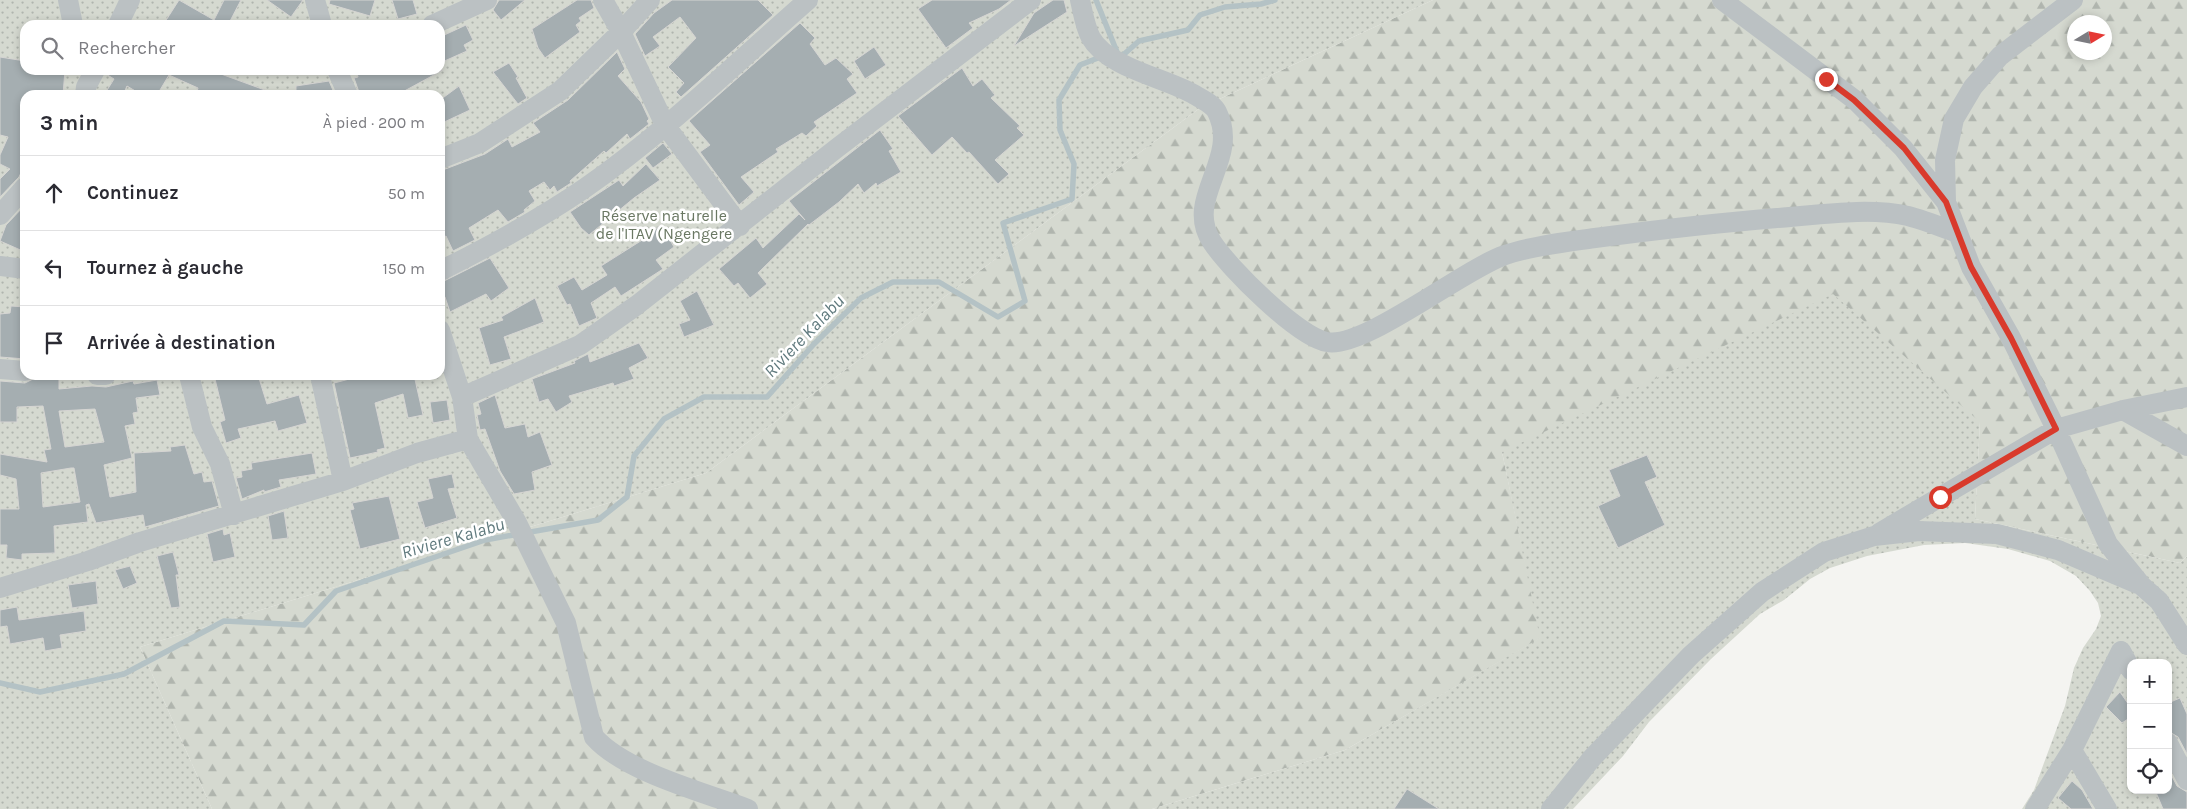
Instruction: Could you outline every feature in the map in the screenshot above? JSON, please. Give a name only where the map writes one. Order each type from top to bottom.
[{"type":"street","points":[[68,0],[72,20]]},
{"type":"street","points":[[120,20],[130,0]]},
{"type":"street","points":[[315,0],[321,20]]},
{"type":"street","points":[[443,20],[487,0]]},
{"type":"street","points":[[603,0],[622,32],[665,125],[740,226]]},
{"type":"street","points":[[445,157],[480,143],[560,91],[622,32],[650,0]]},
{"type":"street","points":[[445,268],[476,253],[585,188],[665,125],[808,0]]},
{"type":"street","points":[[462,397],[580,345],[637,305],[837,148],[1031,0]]},
{"type":"street","points":[[1080,0],[1092,41],[1107,55],[1134,69],[1180,86],[1215,107],[1224,126],[1224,149],[1208,188],[1203,224],[1212,242],[1280,314],[1311,337],[1330,343],[1351,340],[1399,316],[1459,277],[1506,255],[1574,241],[1684,226],[1855,212],[1907,216],[1957,233]]},
{"type":"street","points":[[1722,0],[1854,100],[1904,148],[1946,202]]},
{"type":"street","points":[[2073,0],[2000,56],[1973,86],[1954,120],[1948,144],[1945,160],[1946,202],[1971,267],[2011,338],[2056,429],[2108,544],[2142,586],[2159,601],[2187,645]]},
{"type":"street","points":[[340,75],[346,90]]},
{"type":"street","points":[[0,215],[20,193]]},
{"type":"street","points":[[0,266],[20,268]]},
{"type":"street","points":[[445,345],[462,397],[468,438],[523,536],[566,623],[594,737],[605,749],[631,765],[748,809]]},
{"type":"street","points":[[0,368],[20,370]]},
{"type":"street","points":[[190,380],[202,427],[220,464],[234,515]]},
{"type":"street","points":[[321,380],[343,482]]},
{"type":"street","points":[[1874,536],[2056,429],[2123,410],[2187,397]]},
{"type":"street","points":[[2123,410],[2187,446]]},
{"type":"street","points":[[0,588],[88,561],[140,542],[343,482],[417,453],[468,438]]},
{"type":"street","points":[[1552,809],[1592,758],[1691,655],[1762,592],[1824,552],[1874,536],[1919,531],[1997,534],[2058,550],[2142,586]]},
{"type":"street","points":[[2036,809],[2072,750],[2121,651],[2127,662]]},
{"type":"street","points":[[2171,749],[2187,780]]},
{"type":"street","points":[[2072,750],[2107,809]]},
{"type":"green space","name":"Réserve naturelle de l'ITAV (Ngengere","points":[[0,0],[1433,0],[1200,108],[706,473],[140,647],[212,809],[0,809]]},
{"type":"green space","points":[[1433,0],[2187,0],[2187,556],[2180,563],[1975,519],[1980,422],[1502,452],[1541,638],[1345,750],[1152,809],[212,809],[140,647],[706,473],[1200,108]]},
{"type":"green space","points":[[1833,294],[1980,422],[1975,519],[2180,563],[2187,556],[2187,809],[2022,809],[2034,790],[2065,706],[2074,668],[2083,648],[2096,629],[2101,616],[2098,603],[2090,591],[2076,576],[2050,561],[2008,549],[1965,543],[1924,545],[1867,556],[1830,568],[1810,579],[1784,600],[1760,614],[1711,659],[1649,722],[1623,756],[1573,809],[1152,809],[1345,750],[1540,638],[1502,452]]},
{"type":"building","points":[[179,0],[214,20],[166,20]]},
{"type":"building","points":[[224,0],[241,0],[231,20],[214,20]]},
{"type":"building","points":[[267,0],[303,0],[291,17]]},
{"type":"building","points":[[330,0],[375,0],[370,16],[329,4]]},
{"type":"building","points":[[392,0],[413,0],[417,14],[398,19]]},
{"type":"building","points":[[499,0],[525,0],[501,20],[493,10]]},
{"type":"building","points":[[577,0],[591,0],[594,8],[579,18],[581,21],[576,25],[580,32],[545,58],[538,48],[532,29]]},
{"type":"building","points":[[672,0],[758,0],[773,15],[681,97],[676,92],[684,83],[668,67],[696,38],[680,17],[653,37],[660,46],[645,56],[635,34],[654,13]]},
{"type":"building","points":[[932,0],[1011,0],[999,9],[969,23],[973,28],[946,48],[918,9]]},
{"type":"building","points":[[1053,0],[1064,0],[1067,12],[1014,46],[1034,13]]},
{"type":"building","points":[[800,23],[815,38],[810,44],[825,65],[836,58],[853,74],[847,79],[857,93],[814,122],[817,126],[806,136],[802,133],[776,149],[778,152],[741,177],[754,192],[739,205],[700,152],[710,145],[689,121]]},
{"type":"building","points":[[466,25],[473,40],[464,45],[467,51],[445,61],[445,35]]},
{"type":"building","points":[[874,47],[886,65],[865,79],[854,61]]},
{"type":"building","points":[[617,52],[625,69],[618,76],[641,102],[649,119],[647,121],[649,124],[630,139],[627,134],[606,153],[604,151],[570,181],[571,183],[557,192],[554,186],[550,190],[544,182],[529,191],[535,201],[524,210],[525,212],[508,222],[498,210],[469,228],[475,240],[453,251],[445,236],[445,169],[485,154],[508,139],[512,147],[540,132],[533,123],[568,100]]},
{"type":"building","points":[[0,57],[20,60],[20,75],[65,75],[63,90],[20,90],[20,175],[0,197],[0,179],[10,169],[0,164],[0,155],[8,137],[0,135]]},
{"type":"building","points":[[509,63],[518,77],[516,78],[527,98],[518,104],[493,72]]},
{"type":"building","points":[[962,68],[973,86],[982,79],[995,95],[991,98],[1020,126],[1017,128],[1024,135],[995,160],[1009,174],[998,184],[969,152],[967,153],[952,137],[932,155],[898,116]]},
{"type":"building","points":[[108,75],[169,75],[160,90],[134,90],[127,86],[125,90],[107,90],[114,79]]},
{"type":"building","points":[[169,75],[224,75],[265,90],[197,90],[198,88]]},
{"type":"building","points":[[358,75],[434,75],[406,90],[358,90],[354,78],[358,77]]},
{"type":"building","points":[[329,81],[333,90],[296,90],[296,86]]},
{"type":"building","points":[[459,86],[470,110],[445,122],[445,96]]},
{"type":"building","points":[[880,130],[893,149],[889,151],[901,172],[877,186],[876,183],[864,193],[858,184],[839,202],[808,224],[758,273],[767,284],[750,298],[738,283],[734,286],[719,269],[756,238],[763,248],[799,214],[805,220],[789,201]]},
{"type":"building","points":[[663,143],[672,154],[653,168],[645,158]]},
{"type":"building","points":[[646,164],[660,180],[634,198],[589,235],[581,228],[570,212],[619,180],[623,186]]},
{"type":"building","points":[[20,210],[20,250],[0,241],[6,225]]},
{"type":"building","points":[[661,224],[674,247],[656,260],[663,269],[621,296],[615,287],[591,303],[597,318],[579,326],[570,304],[567,305],[557,286],[574,277],[582,290],[607,275],[601,266],[647,237]]},
{"type":"building","points":[[490,258],[509,288],[491,301],[486,294],[450,312],[445,297],[445,280]]},
{"type":"building","points":[[697,291],[714,325],[684,337],[679,324],[690,320],[680,301]]},
{"type":"building","points":[[535,298],[544,322],[504,337],[511,359],[490,365],[479,328],[503,320],[501,317]]},
{"type":"building","points":[[11,306],[20,307],[20,359],[0,357],[0,314],[10,313]]},
{"type":"building","points":[[639,343],[648,358],[629,368],[634,379],[614,386],[613,383],[569,396],[572,402],[556,412],[548,399],[539,402],[532,379],[575,363],[574,361],[588,354],[590,362]]},
{"type":"building","points":[[31,380],[59,380],[59,389],[92,386],[106,387],[133,381],[134,384],[157,380],[160,395],[136,398],[138,412],[133,413],[135,424],[125,426],[132,458],[104,465],[110,497],[136,492],[134,453],[171,451],[170,447],[185,445],[194,474],[202,472],[204,482],[212,481],[219,506],[145,527],[143,515],[96,523],[89,504],[86,505],[88,522],[54,526],[55,553],[22,554],[22,560],[6,558],[7,545],[0,545],[0,509],[19,509],[16,479],[0,475],[0,454],[47,462],[44,450],[51,449],[43,406],[17,407],[17,422],[0,422],[0,381],[25,383]],"holes":[[[95,409],[104,442],[65,447],[59,411]],[[74,468],[80,502],[43,507],[41,473]]]},
{"type":"building","points":[[215,380],[260,380],[267,404],[299,395],[307,423],[278,431],[275,421],[238,429],[241,438],[226,443],[220,422],[225,420]]},
{"type":"building","points":[[346,380],[415,380],[423,415],[408,418],[403,394],[375,403],[385,448],[377,450],[378,452],[350,458],[334,383]]},
{"type":"building","points":[[495,395],[505,428],[525,424],[528,437],[540,432],[552,465],[532,472],[535,490],[514,494],[500,471],[485,429],[480,430],[477,415],[481,414],[478,403]]},
{"type":"building","points":[[447,400],[450,420],[433,423],[430,402]]},
{"type":"building","points":[[312,453],[316,474],[279,480],[281,487],[264,492],[264,490],[242,499],[236,478],[242,477],[241,471],[252,469],[251,463]]},
{"type":"building","points":[[1647,455],[1657,477],[1645,482],[1665,525],[1618,548],[1598,506],[1620,496],[1609,470]]},
{"type":"building","points":[[452,474],[455,488],[448,489],[457,518],[425,528],[417,502],[433,498],[428,479]]},
{"type":"building","points":[[389,496],[400,539],[360,549],[350,510],[354,509],[352,503]]},
{"type":"building","points":[[284,511],[288,538],[272,540],[268,516]]},
{"type":"building","points":[[223,529],[224,535],[230,533],[235,557],[213,562],[207,534]]},
{"type":"building","points":[[173,552],[179,575],[176,575],[180,607],[171,608],[157,556]]},
{"type":"building","points":[[130,566],[137,583],[123,589],[115,570]]},
{"type":"building","points":[[96,581],[98,604],[72,608],[68,585]]},
{"type":"building","points":[[17,607],[19,620],[84,611],[86,631],[60,635],[62,648],[45,651],[43,638],[10,644],[7,626],[0,627],[0,610]]},
{"type":"building","points":[[2120,692],[2127,702],[2127,720],[2122,723],[2106,707]]},
{"type":"building","points":[[2180,698],[2187,714],[2187,754],[2178,737],[2172,733],[2172,701]]},
{"type":"building","points":[[2172,777],[2177,786],[2187,792],[2187,809],[2163,809],[2157,794],[2172,794]]},
{"type":"building","points":[[2072,781],[2082,790],[2093,809],[2071,809],[2058,798]]},
{"type":"building","points":[[1407,789],[1439,809],[1394,809]]},
{"type":"waterway","points":[[1096,0],[1117,52]]},
{"type":"waterway","points":[[1120,55],[1122,56],[1139,41],[1188,30],[1200,15],[1225,7],[1261,4],[1275,0]]},
{"type":"waterway","name":"Riviere Kalabu","points":[[0,683],[40,692],[124,674],[224,621],[304,625],[336,591],[485,540],[598,520],[627,497],[634,456],[664,419],[704,397],[767,397],[814,344],[861,298],[893,282],[939,282],[998,317],[1025,301],[1003,223],[1072,199],[1074,164],[1060,130],[1059,100],[1080,65],[1103,56]]},
{"type":"route","points":[[1826,79],[1854,100],[1904,148],[1946,202],[1971,267],[2011,338],[2056,429],[1940,497]]}]
